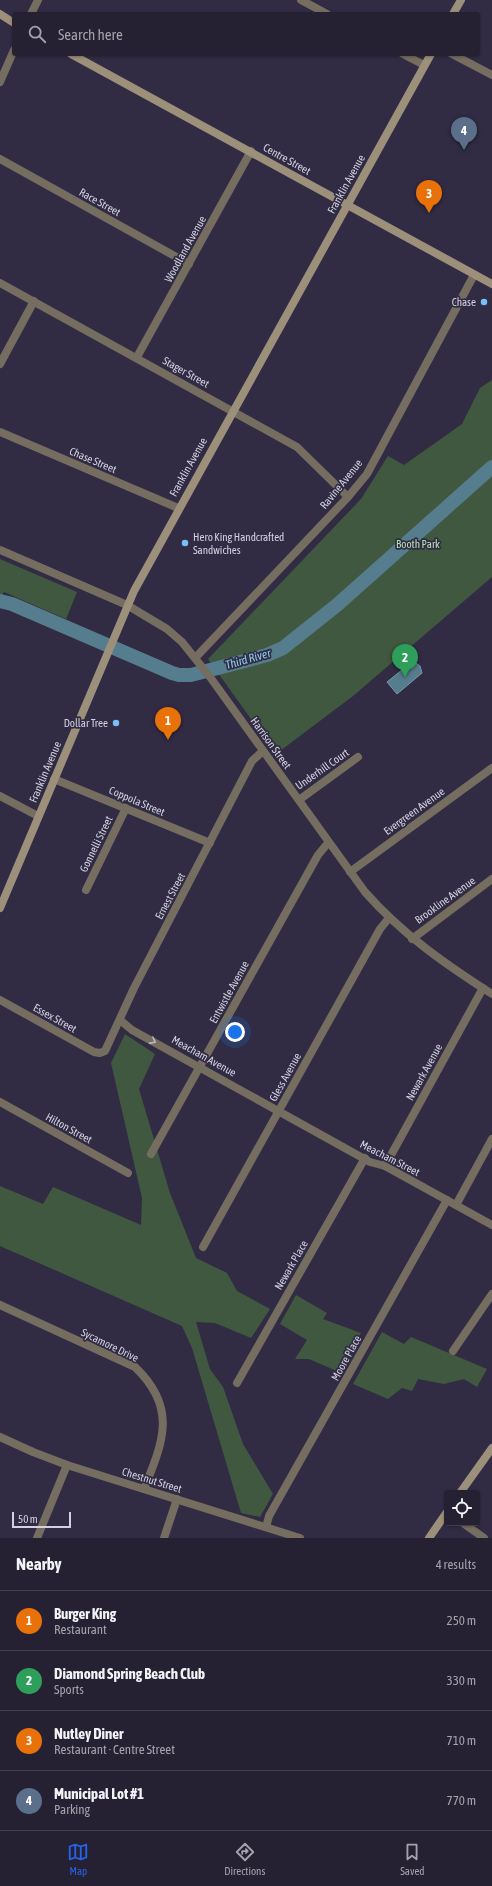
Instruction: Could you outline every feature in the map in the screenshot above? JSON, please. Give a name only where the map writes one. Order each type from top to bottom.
[{"type":"main road","points":[[454,12],[461,0]]},
{"type":"main road","points":[[0,14],[12,22]]},
{"type":"main road","name":"Centre Street","points":[[75,56],[492,284]]},
{"type":"main road","name":"Franklin Avenue","points":[[0,908],[127,605],[232,410],[348,205],[430,56]]},
{"type":"main road","points":[[462,1490],[492,1448]]},
{"type":"main road","points":[[429,1538],[444,1516]]},
{"type":"street","points":[[32,12],[38,0]]},
{"type":"street","points":[[301,0],[323,12]]},
{"type":"street","points":[[0,82],[12,55]]},
{"type":"street","points":[[407,56],[424,65]]},
{"type":"street","points":[[456,56],[492,75]]},
{"type":"street","name":"Woodland Avenue","points":[[137,357],[251,151]]},
{"type":"street","name":"Race Street","points":[[0,159],[189,264]]},
{"type":"street","name":"Ravine Avenue","points":[[197,659],[348,497],[367,474],[474,275]]},
{"type":"street","name":"Stager Street","points":[[0,283],[137,357],[297,447],[348,497]]},
{"type":"street","points":[[0,364],[34,301]]},
{"type":"street","name":"Chase Street","points":[[0,432],[178,508]]},
{"type":"street","name":"Harrison Street","points":[[0,550],[127,605],[167,629],[197,659],[299,800],[328,843],[350,872],[389,918],[435,957],[492,994]]},
{"type":"street","name":"Ernest Street","points":[[100,1053],[106,1051],[134,988],[252,761],[263,751]]},
{"type":"street","name":"Underhill Court","points":[[299,800],[358,757]]},
{"type":"street","name":"Evergreen Avenue","points":[[350,872],[492,768]]},
{"type":"street","name":"Coppola Street","points":[[54,779],[210,843]]},
{"type":"street","points":[[0,796],[38,816]]},
{"type":"street","name":"Gonnelli Street","points":[[86,890],[126,808]]},
{"type":"street","name":"Entwistle Avenue","points":[[151,1154],[318,855],[328,843]]},
{"type":"street","name":"Brookline Avenue","points":[[412,939],[492,879]]},
{"type":"street","name":"Gless Avenue","points":[[203,1247],[380,928],[389,918]]},
{"type":"street","name":"Newark Avenue","points":[[385,1166],[483,988]]},
{"type":"street","name":"Essex Street","points":[[0,1000],[94,1052],[100,1053]]},
{"type":"street","name":"Meacham Avenue","points":[[120,1020],[132,1030],[201,1066],[279,1111]]},
{"type":"street","name":"Hilton Street","points":[[0,1102],[128,1173]]},
{"type":"street","name":"Meacham Street","points":[[279,1111],[364,1158],[385,1166],[492,1225]]},
{"type":"street","points":[[456,1205],[492,1139]]},
{"type":"street","name":"Newark Place","points":[[238,1383],[364,1158]]},
{"type":"street","name":"Moore Place","points":[[266,1527],[269,1516],[447,1200]]},
{"type":"street","points":[[453,1351],[492,1294]]},
{"type":"street","name":"Sycamore Drive","points":[[0,1305],[135,1368],[146,1379],[158,1401],[163,1429],[160,1449],[144,1489]]},
{"type":"street","name":"Chestnut Street","points":[[0,1437],[67,1465],[300,1538]]},
{"type":"street","points":[[37,1538],[67,1465]]},
{"type":"street","points":[[164,1538],[177,1500]]},
{"type":"street","points":[[467,1526],[484,1538]]},
{"type":"green space","name":"Booth Park","points":[[492,380],[492,577],[353,696],[276,754],[208,659],[361,499],[388,456],[404,465],[462,424],[480,388]]},
{"type":"green space","points":[[0,559],[77,592],[66,619],[4,592],[0,598]]},
{"type":"green space","points":[[125,1034],[155,1054],[139,1089],[170,1193],[196,1258],[227,1273],[237,1291],[270,1309],[251,1338],[215,1323],[196,1322],[210,1369],[223,1387],[243,1444],[273,1494],[260,1517],[241,1513],[192,1348],[182,1326],[0,1246],[0,1186],[43,1204],[53,1187],[141,1225],[142,1198],[111,1063]]},
{"type":"green space","points":[[296,1295],[327,1313],[323,1319],[361,1333],[339,1372],[309,1359],[295,1359],[307,1340],[280,1324]]},
{"type":"green space","points":[[382,1332],[404,1344],[411,1337],[487,1369],[477,1387],[464,1379],[444,1384],[418,1379],[412,1391],[402,1388],[388,1399],[353,1384]]},
{"type":"water","points":[[413,661],[420,666],[422,673],[397,694],[387,682]]},
{"type":"waterway","name":"Third River","points":[[0,601],[12,604],[179,675],[191,675],[267,655],[283,648],[337,605],[492,467]]},
{"type":"place","name":"Municipal Lot #1","points":[[464,150]]},
{"type":"place","name":"Nutley Diner","points":[[429,213]]},
{"type":"place","name":"Chase","points":[[484,302]]},
{"type":"place","name":"Hero King Handcrafted Sandwiches","points":[[185,543]]},
{"type":"place","name":"Diamond Spring Beach Club","points":[[405,677]]},
{"type":"place","name":"Dollar Tree","points":[[116,723]]},
{"type":"place","name":"Burger King","points":[[168,740]]}]
